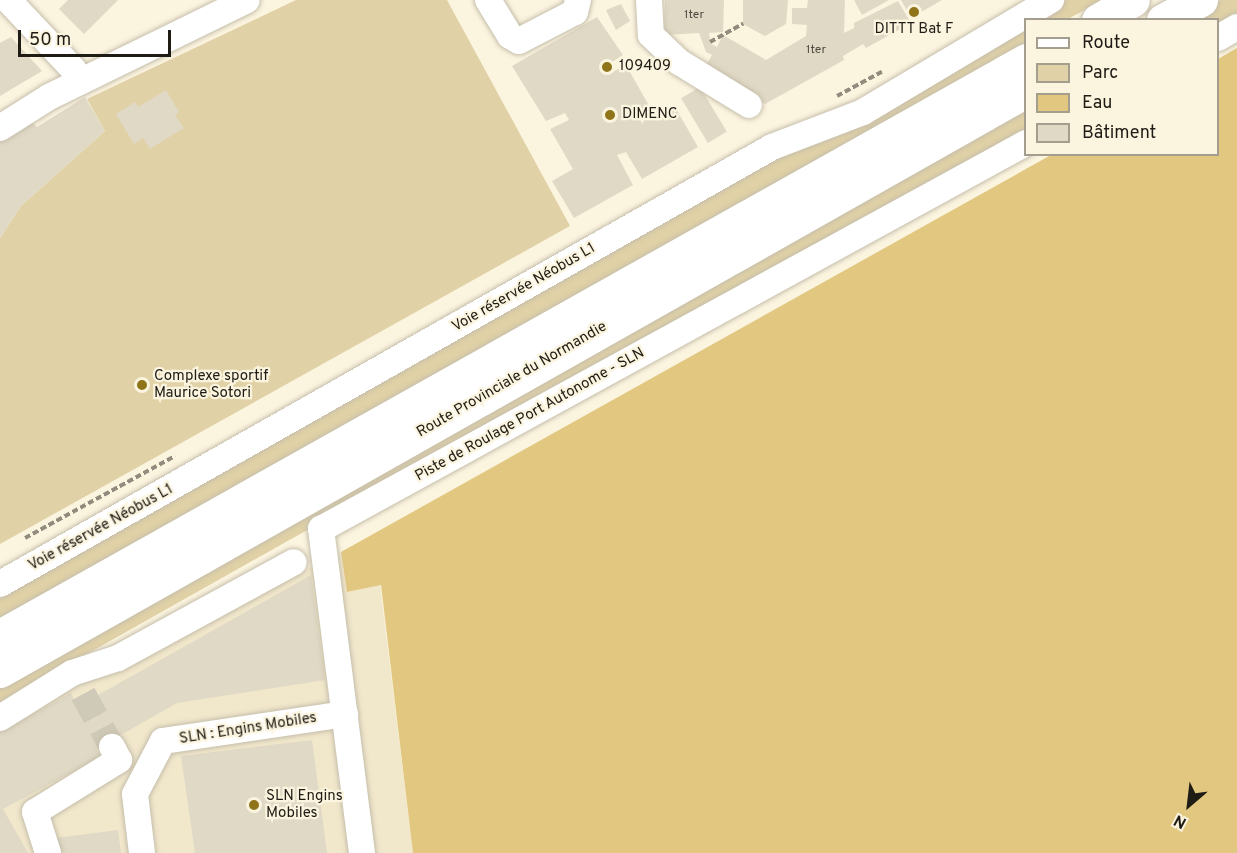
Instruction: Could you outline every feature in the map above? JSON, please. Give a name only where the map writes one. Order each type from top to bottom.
[{"type":"main road","points":[[1102,18],[1133,0]]},
{"type":"main road","points":[[1167,18],[1201,0]]},
{"type":"main road","name":"Route Provinciale du Normandie","points":[[0,636],[1024,61]]},
{"type":"main road","name":"Route Provinciale du Normandie","points":[[0,671],[1024,92]]},
{"type":"street","points":[[8,0],[74,70]]},
{"type":"street","points":[[0,118],[74,70],[223,0]]},
{"type":"street","points":[[0,128],[49,97],[247,0]]},
{"type":"street","points":[[488,0],[510,36],[519,41],[575,12],[578,0]]},
{"type":"street","points":[[649,0],[651,35],[679,62],[749,105]]},
{"type":"street","name":"Voie réservée Néobus L1","points":[[0,584],[772,147],[863,112],[1051,0]]},
{"type":"street","points":[[1219,37],[1237,27]]},
{"type":"street","name":"Piste de Roulage Port Autonome - SLN","points":[[362,853],[321,529],[1024,144]]},
{"type":"street","points":[[0,718],[77,684],[118,658],[294,562]]},
{"type":"street","name":"SLN : Engins Mobiles","points":[[142,853],[135,794],[164,741],[345,714]]},
{"type":"street","points":[[48,853],[35,812],[115,754]]},
{"type":"path","points":[[710,42],[742,24]]},
{"type":"shaded area","points":[[341,552],[348,592],[380,585],[413,853],[0,853],[0,725]]},
{"type":"green space","name":"Complexe sportif Maurice Sotori","points":[[296,0],[447,0],[570,226],[0,544],[0,238],[21,206],[105,131],[87,99]]},
{"type":"green space","points":[[1066,0],[1103,0],[1070,18],[1035,18]]},
{"type":"green space","points":[[1221,0],[1237,0],[1237,17],[1219,26],[1219,18],[1187,18]]},
{"type":"green space","points":[[1024,25],[1024,44],[0,623],[0,593],[772,151]]},
{"type":"green space","points":[[1024,109],[1024,134],[442,454],[0,703],[0,682]]},
{"type":"water","points":[[1237,48],[1237,853],[413,853],[381,585],[347,592],[341,552],[1049,156],[1219,156],[1219,58]]},
{"type":"building","points":[[68,0],[118,0],[84,34],[59,9]]},
{"type":"building","points":[[665,0],[724,0],[723,32],[709,33],[711,44],[717,47],[723,35],[766,60],[806,36],[807,25],[792,24],[792,8],[807,8],[808,0],[845,0],[844,33],[854,28],[854,23],[898,1],[911,23],[866,48],[863,44],[843,56],[844,60],[765,104],[704,69],[712,55],[706,52],[699,33],[664,35]]},
{"type":"building","points":[[743,0],[788,0],[786,24],[765,36],[743,24]]},
{"type":"building","points":[[854,0],[889,0],[862,15]]},
{"type":"building","name":"DITTT Bat F","points":[[901,0],[942,0],[911,18]]},
{"type":"building","points":[[621,4],[630,21],[616,30],[606,10]]},
{"type":"building","name":"DIMENC","points":[[597,17],[623,55],[604,67],[609,74],[626,65],[656,118],[675,107],[698,147],[642,179],[626,152],[617,155],[633,185],[574,218],[552,181],[573,169],[550,129],[569,120],[565,113],[546,121],[512,66]]},
{"type":"building","points":[[11,37],[42,71],[0,96],[0,43]]},
{"type":"building","name":"DIMENC","points":[[700,87],[727,132],[708,143],[681,98]]},
{"type":"building","points":[[166,90],[179,112],[175,115],[184,128],[150,149],[143,138],[134,144],[116,114],[135,102],[138,107]]},
{"type":"building","points":[[85,97],[105,131],[21,206],[0,238],[0,142],[32,122],[37,127]]},
{"type":"building","points":[[311,575],[325,680],[177,703],[96,749],[100,757],[3,809],[28,853],[0,853],[0,732],[71,693],[77,707]]},
{"type":"building","name":"SLN Engins Mobiles","points":[[312,740],[327,853],[195,853],[181,756]]},
{"type":"building","points":[[118,830],[121,853],[58,853],[56,838]]},
{"type":"tunnel","points":[[83,694],[112,747]]},
{"type":"place","name":"DITTT Bat F","points":[[914,12]]},
{"type":"place","name":"109409","points":[[607,67]]},
{"type":"place","name":"DIMENC","points":[[610,115]]},
{"type":"place","name":"Complexe sportif Maurice Sotori","points":[[142,385]]},
{"type":"place","name":"SLN Engins Mobiles","points":[[254,805]]}]
